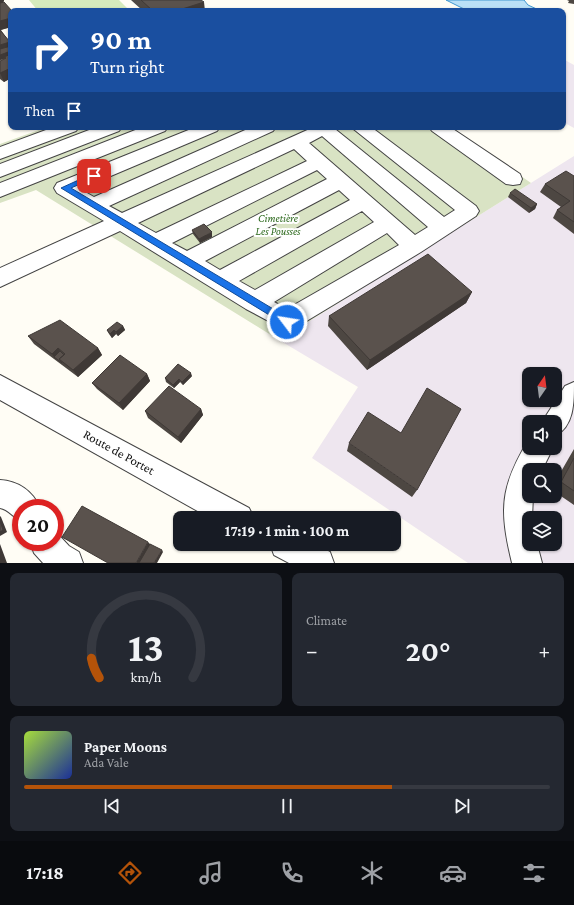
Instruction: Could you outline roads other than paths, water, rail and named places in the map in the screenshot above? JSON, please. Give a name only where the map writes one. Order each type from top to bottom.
[{"type":"street","points":[[0,153],[62,130]]},
{"type":"street","points":[[0,171],[105,130]]},
{"type":"street","points":[[0,190],[151,130]]},
{"type":"street","points":[[204,130],[64,188],[287,322],[470,211],[364,130]]},
{"type":"street","points":[[93,205],[260,130]]},
{"type":"street","points":[[0,278],[122,222],[299,136],[319,130]]},
{"type":"street","points":[[328,130],[443,228]]},
{"type":"street","points":[[442,130],[513,179]]},
{"type":"street","points":[[299,136],[319,162],[414,246]]},
{"type":"street","points":[[155,242],[319,162]]},
{"type":"street","points":[[187,261],[340,181]]},
{"type":"street","points":[[220,281],[363,201]]},
{"type":"street","points":[[254,302],[388,223]]},
{"type":"street","name":"Route de Portet","points":[[0,387],[226,511]]},
{"type":"street","points":[[561,415],[574,394]]},
{"type":"street","points":[[527,563],[518,528],[517,498],[526,470],[535,455]]},
{"type":"street","points":[[0,494],[10,495],[15,499]]},
{"type":"street","points":[[53,551],[58,557],[68,563]]},
{"type":"street","points":[[298,551],[319,563]]},
{"type":"water","points":[[446,0],[524,0],[528,5],[534,8],[462,8]]},
{"type":"park label","name":"Cimetière Les Pousses","points":[[278,224]]}]
